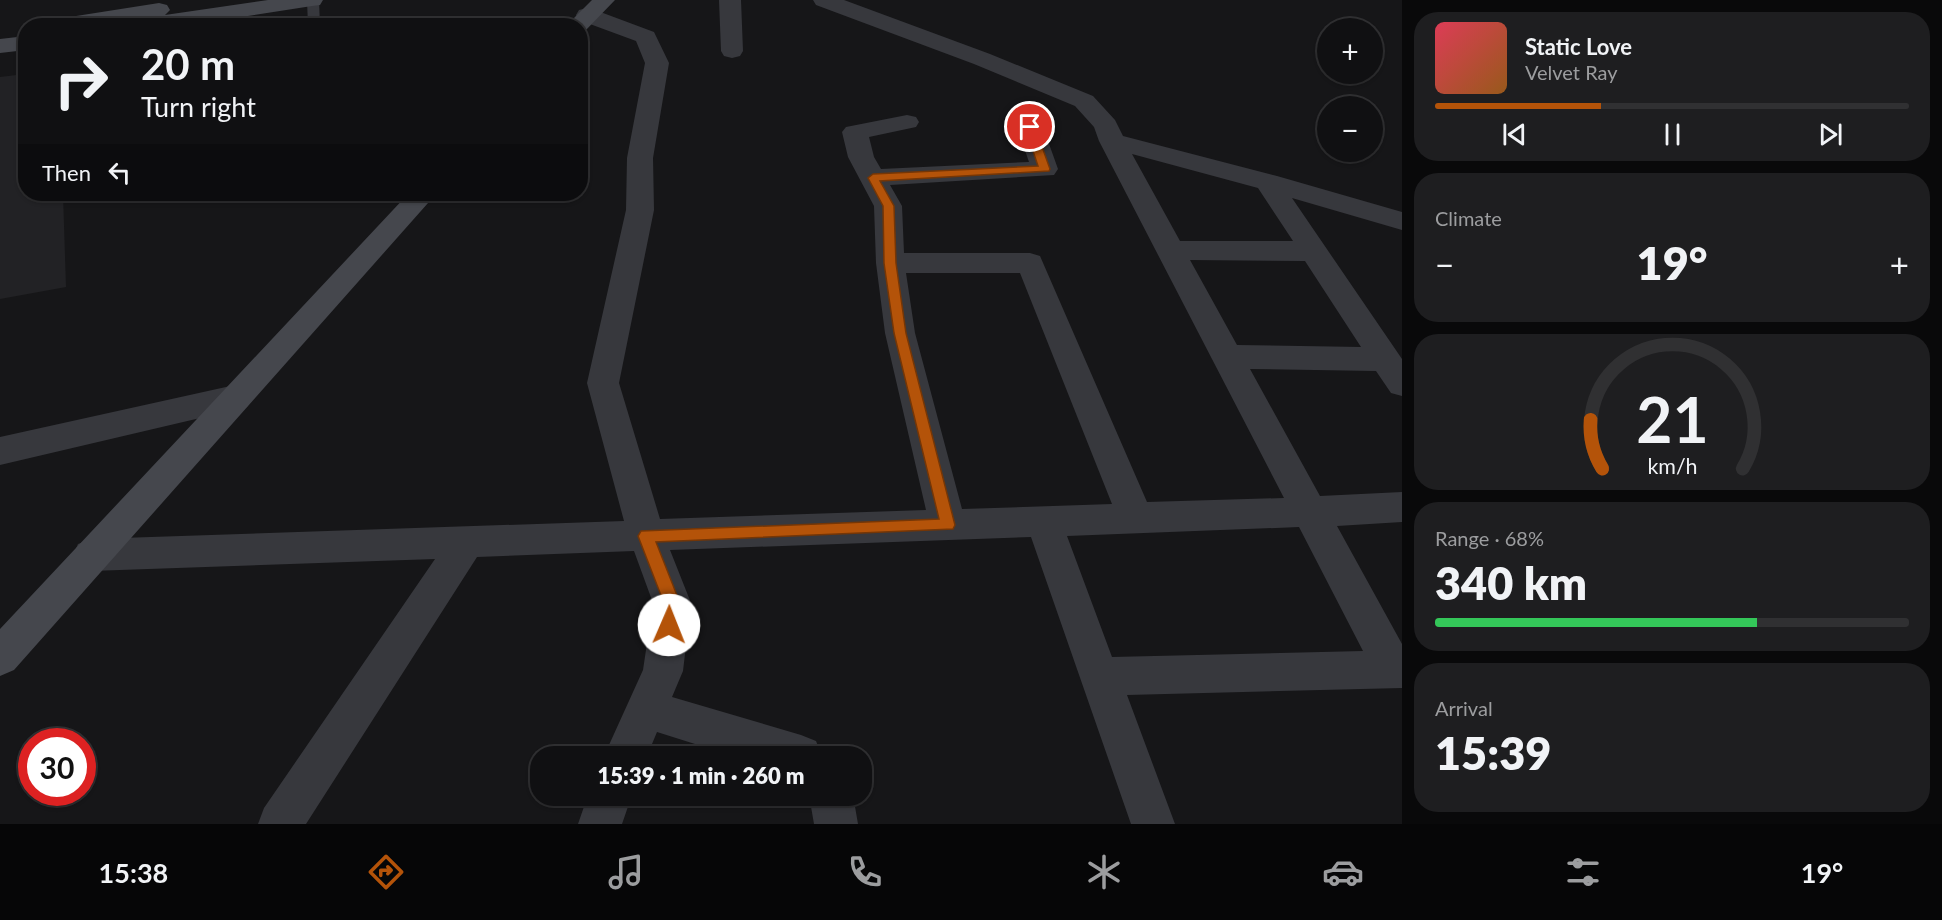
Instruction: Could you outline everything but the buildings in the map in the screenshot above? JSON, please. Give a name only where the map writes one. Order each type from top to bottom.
[{"type":"street","points":[[109,18],[226,0]]},
{"type":"street","points":[[219,18],[313,0]]},
{"type":"street","points":[[730,0],[732,51]]},
{"type":"street","points":[[824,0],[971,54],[1083,101],[1106,125],[1112,141],[1309,512],[1398,669],[1100,676]]},
{"type":"street","points":[[589,13],[646,37],[657,63],[640,158],[640,210],[603,383],[646,536],[672,603],[663,671],[629,746]]},
{"type":"street","points":[[0,34],[18,31]]},
{"type":"street","points":[[0,46],[18,44]]},
{"type":"street","points":[[907,122],[855,132],[861,157],[888,206],[890,263],[900,333],[948,525]]},
{"type":"street","points":[[873,178],[1045,169],[1030,127]]},
{"type":"street","points":[[1112,141],[1402,220]]},
{"type":"street","points":[[1268,182],[1394,371]]},
{"type":"street","points":[[0,657],[417,201]]},
{"type":"street","points":[[1170,250],[1314,252]]},
{"type":"street","points":[[890,263],[1030,263],[1136,518]]},
{"type":"street","points":[[1227,357],[1394,371]]},
{"type":"street","points":[[0,451],[235,398]]},
{"type":"street","points":[[91,555],[1044,522],[1402,507]]},
{"type":"street","points":[[1044,522],[1153,824]]},
{"type":"street","points":[[280,824],[467,542]]},
{"type":"street","points":[[646,709],[768,746]]},
{"type":"street","points":[[600,824],[606,806]]},
{"type":"street","points":[[833,806],[836,824]]},
{"type":"lane","points":[[313,0],[314,18]]},
{"type":"shaded area","points":[[18,75],[18,201],[63,201],[66,287],[0,299],[0,77]]},
{"type":"route","points":[[669,625],[672,603],[646,536],[948,525],[900,333],[890,263],[888,206],[873,178],[1045,169],[1030,127]]}]
